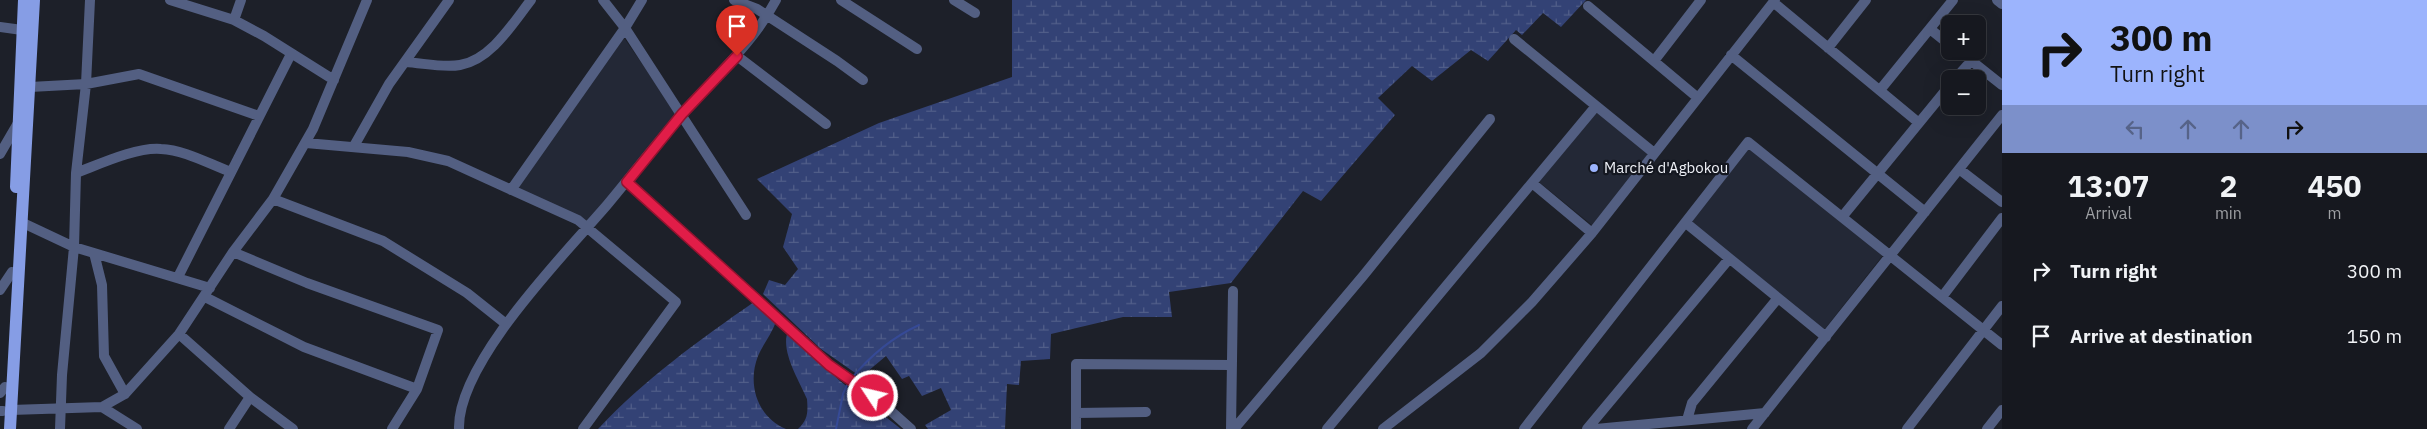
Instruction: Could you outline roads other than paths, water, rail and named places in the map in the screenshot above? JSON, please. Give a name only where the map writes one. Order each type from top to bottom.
[{"type":"main road","points":[[10,429],[5,411],[3,390],[12,272],[24,0]]},
{"type":"main road","points":[[3,429],[23,222],[34,0]]},
{"type":"street","points":[[60,429],[60,409],[74,247],[76,173],[86,84],[90,0]]},
{"type":"street","points":[[170,0],[234,20],[264,36],[334,80]]},
{"type":"street","points":[[234,20],[241,0]]},
{"type":"street","points":[[5,411],[102,407],[124,394],[179,334],[233,252],[273,199],[306,143],[367,0]]},
{"type":"street","points":[[354,146],[381,97],[450,0]]},
{"type":"street","points":[[405,62],[458,65],[473,61],[497,41],[531,0]]},
{"type":"street","points":[[603,0],[625,28],[746,215]]},
{"type":"street","points":[[511,190],[625,28],[642,0]]},
{"type":"street","points":[[734,0],[767,16],[838,60],[863,80]]},
{"type":"street","points":[[459,429],[460,410],[471,378],[506,324],[627,182],[682,114],[737,56],[767,16],[776,0]]},
{"type":"street","points":[[841,0],[917,49]]},
{"type":"street","points":[[954,0],[975,13]]},
{"type":"street","points":[[1654,62],[1702,0]]},
{"type":"street","points":[[1828,48],[1866,0]]},
{"type":"street","points":[[1880,90],[1953,0]]},
{"type":"street","points":[[1997,0],[2002,4]]},
{"type":"street","points":[[1383,429],[1493,342],[1532,302],[1592,233],[1774,1],[1919,123]]},
{"type":"street","points":[[1588,6],[1698,98]]},
{"type":"street","points":[[1930,29],[1941,38]]},
{"type":"street","points":[[1,30],[22,30]]},
{"type":"street","points":[[1514,39],[1654,153]]},
{"type":"street","points":[[178,277],[291,54]]},
{"type":"street","points":[[1731,55],[1925,212]]},
{"type":"street","points":[[737,56],[826,124]]},
{"type":"street","points":[[1963,70],[1970,60],[2002,85]]},
{"type":"street","points":[[30,87],[86,84],[139,74],[260,116]]},
{"type":"street","points":[[1842,217],[1941,96]]},
{"type":"street","points":[[1328,429],[1596,106]]},
{"type":"street","points":[[1756,428],[1765,413],[2002,115]]},
{"type":"street","points":[[1233,429],[1363,276],[1490,119]]},
{"type":"street","points":[[0,154],[18,123]]},
{"type":"street","points":[[1524,429],[1748,142],[2002,345]]},
{"type":"street","points":[[306,143],[408,152],[448,160],[561,212],[588,227],[676,302],[583,429]]},
{"type":"street","points":[[76,173],[144,150],[160,148],[174,150],[231,172]]},
{"type":"street","points":[[1959,169],[2002,202]]},
{"type":"street","points":[[627,182],[845,377],[883,404],[911,429]]},
{"type":"street","points":[[1532,183],[1592,233]]},
{"type":"street","points":[[273,199],[383,241],[460,288],[506,324]]},
{"type":"street","points":[[1942,297],[2002,218]]},
{"type":"street","points":[[23,222],[74,247],[178,277],[207,292],[229,308],[275,334],[304,347],[417,389]]},
{"type":"street","points":[[1686,223],[1826,337]]},
{"type":"street","points":[[94,252],[102,285],[104,356],[124,394]]},
{"type":"street","points":[[233,252],[316,286],[438,330],[417,389],[392,429]]},
{"type":"street","points":[[1587,429],[1729,259]]},
{"type":"street","points":[[0,290],[12,272]]},
{"type":"street","points":[[1233,291],[1233,429]]},
{"type":"street","points":[[1687,420],[1692,403],[1778,298]]},
{"type":"street","points":[[1906,429],[2002,306]]},
{"type":"street","points":[[179,334],[280,425],[292,429]]},
{"type":"street","points":[[1076,429],[1076,364],[1232,365]]},
{"type":"street","points":[[229,429],[250,397]]},
{"type":"street","points":[[102,407],[137,429]]},
{"type":"street","points":[[1987,429],[2002,410]]},
{"type":"street","points":[[1076,413],[1146,412]]},
{"type":"street","points":[[1596,429],[1669,425],[1687,420],[1765,413]]},
{"type":"waterway","points":[[852,378],[882,348],[900,335],[919,325]]},
{"type":"waterway","points":[[836,429],[843,394],[848,383]]},
{"type":"place","name":"Marché d'Agbokou","points":[[1594,168]]}]
